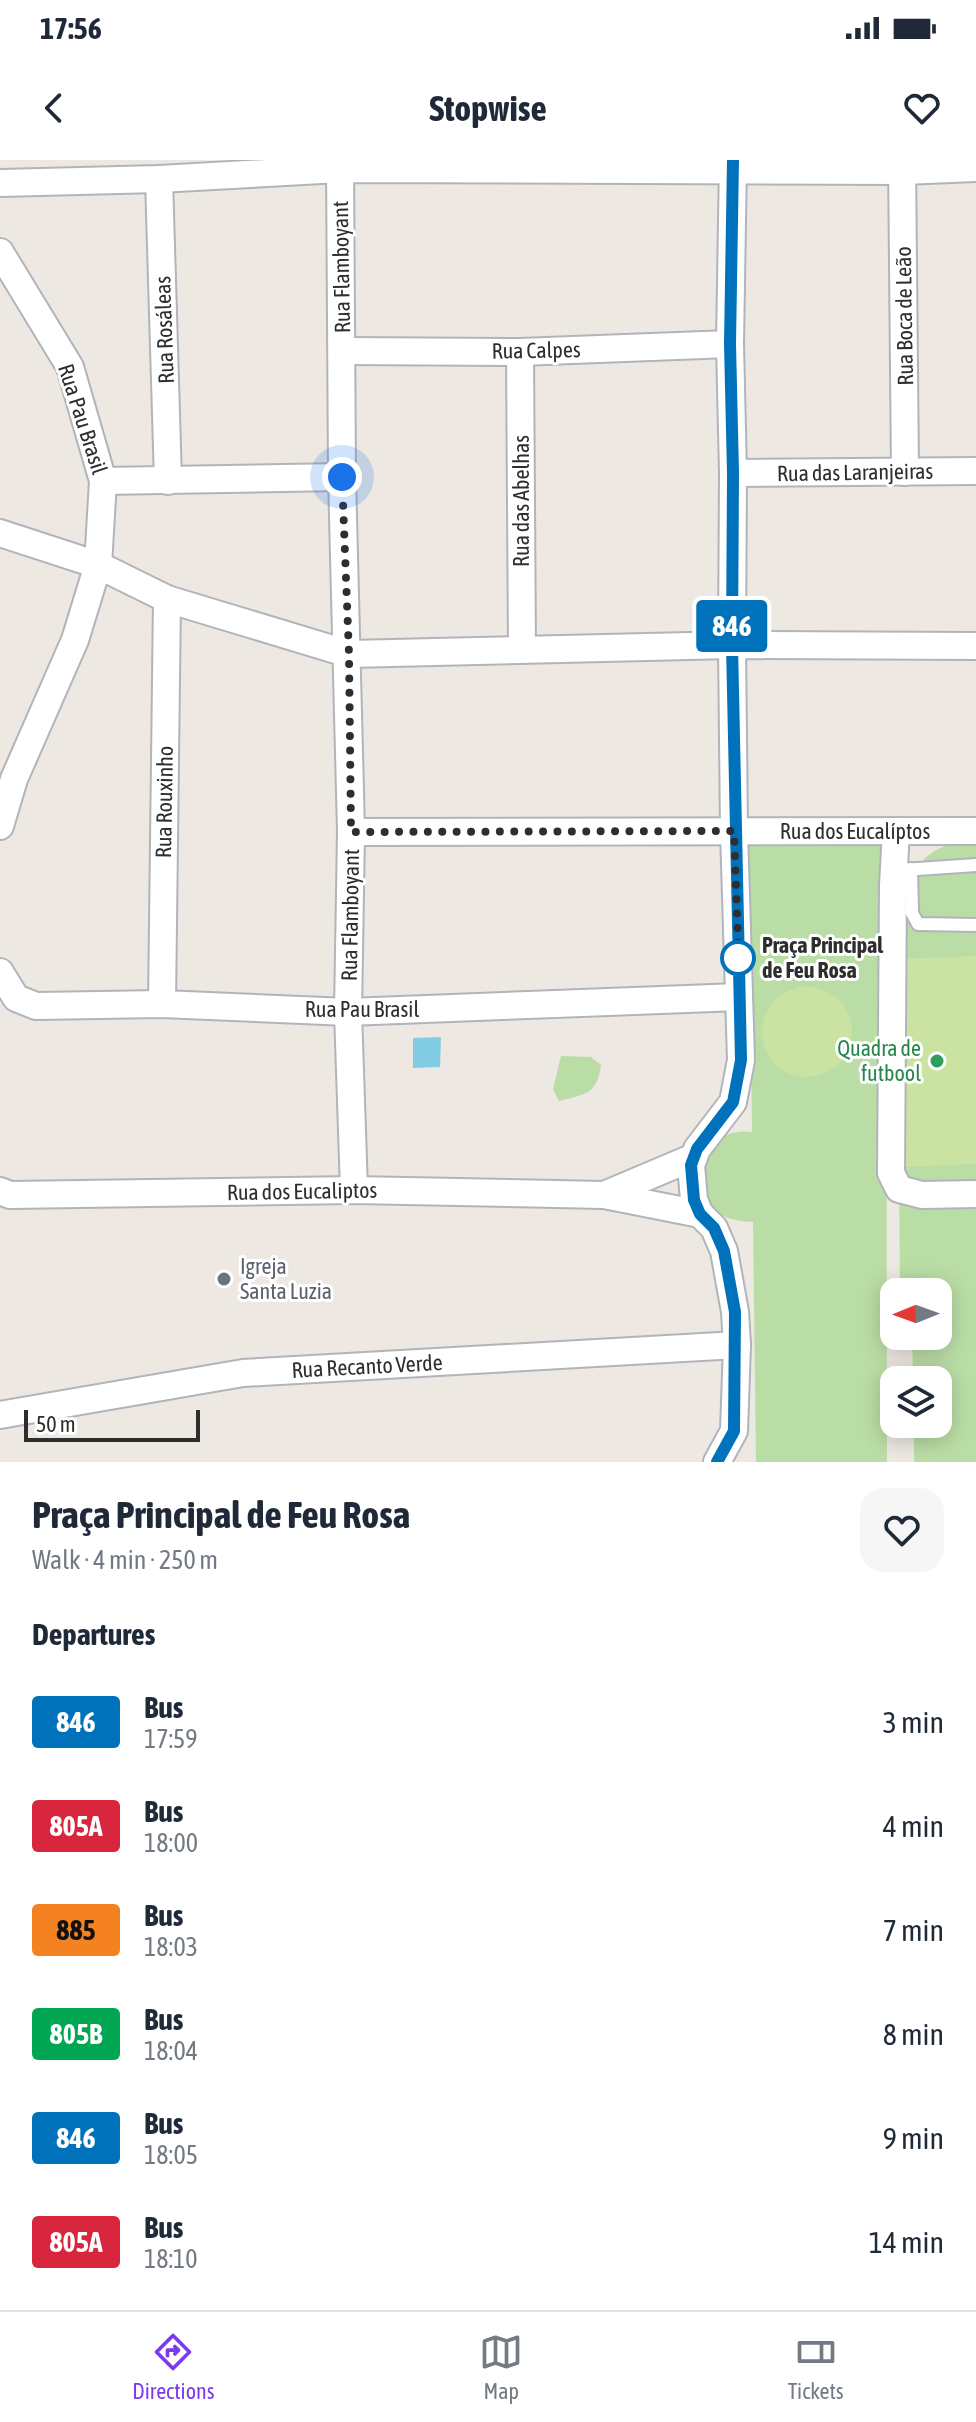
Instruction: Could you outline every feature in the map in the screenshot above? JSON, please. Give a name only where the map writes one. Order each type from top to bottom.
[{"type":"street","points":[[0,183],[159,179],[340,165],[976,168]]},
{"type":"street","name":"Rua Flamboyant","points":[[340,165],[342,477],[349,654],[351,832],[348,1012],[354,1190]]},
{"type":"street","points":[[717,1462],[734,1431],[735,1312],[724,1251],[714,1228],[700,1214],[694,1200],[691,1165],[733,1102],[741,1060],[732,645],[730,344],[733,165]]},
{"type":"street","name":"Rua Boca de Leão","points":[[902,166],[905,472]]},
{"type":"street","name":"Rua Rosáleas","points":[[159,179],[168,481]]},
{"type":"street","name":"Rua Pau Brasil","points":[[0,252],[70,367],[103,481],[98,565],[75,640],[14,779],[0,826]]},
{"type":"street","name":"Rua Calpes","points":[[342,351],[520,352],[730,344]]},
{"type":"street","name":"Rua das Abelhas","points":[[520,352],[522,650]]},
{"type":"street","name":"Rua das Laranjeiras","points":[[733,473],[976,471]]},
{"type":"street","points":[[103,481],[342,477]]},
{"type":"street","points":[[0,533],[98,565],[167,599],[349,654],[732,645],[976,646]]},
{"type":"street","name":"Rua Rouxinho","points":[[162,1004],[167,599]]},
{"type":"street","points":[[896,831],[902,870],[891,1173],[899,1189],[922,1195],[976,1194]]},
{"type":"street","name":"Rua dos Eucalíptos","points":[[351,832],[976,831]]},
{"type":"street","name":"Rua Pau Brasil","points":[[0,972],[16,998],[36,1006],[162,1004],[348,1012],[739,997]]},
{"type":"street","name":"Rua dos Eucaliptos","points":[[604,1195],[694,1157]]},
{"type":"street","name":"Rua dos Eucaliptos","points":[[0,1191],[10,1195],[354,1190],[604,1195],[700,1214]]},
{"type":"street","name":"Rua Recanto Verde","points":[[0,1415],[243,1373],[737,1345]]},
{"type":"lane","points":[[976,865],[902,870],[912,913],[918,924],[976,925]]},
{"type":"green space","name":"Praça Principal de Feu Rosa","points":[[886,831],[887,1278],[880,1278],[880,1350],[887,1350],[887,1366],[880,1366],[880,1438],[887,1438],[887,1462],[756,1462],[753,1222],[728,1218],[707,1204],[702,1156],[724,1136],[752,1132],[749,833]]},
{"type":"green space","name":"Praça Principal de Feu Rosa","points":[[976,841],[976,1462],[914,1462],[914,1438],[952,1438],[952,1366],[913,1366],[912,1350],[952,1350],[952,1278],[900,1278],[897,913],[908,883],[923,861],[944,846]]},
{"type":"green space","name":"Quadra de futbool","points":[[976,956],[976,1164],[899,1167],[897,959]]},
{"type":"green space","points":[[807,987],[824,990],[839,1000],[849,1015],[852,1032],[849,1049],[839,1064],[824,1074],[807,1077],[790,1074],[775,1064],[765,1049],[762,1032],[765,1015],[775,1000],[790,990]]},
{"type":"green space","points":[[561,1056],[591,1057],[601,1065],[593,1088],[559,1101],[553,1089]]},
{"type":"water","points":[[441,1037],[440,1067],[413,1068],[413,1038]]},
{"type":"bus line","name":"846","points":[[717,1462],[734,1431],[735,1312],[724,1251],[714,1228],[700,1214],[694,1200],[691,1165],[697,1149],[733,1102],[741,1060],[732,645],[730,344],[733,160]]},
{"type":"place","name":"Praça Principal de Feu Rosa","points":[[738,958]]},
{"type":"place","name":"Quadra de futbool","points":[[937,1061]]},
{"type":"place","name":"Igreja Santa Luzia","points":[[224,1279]]},
{"type":"route","points":[[342,477],[349,654],[351,832],[734,831],[739,969],[738,958]]}]
